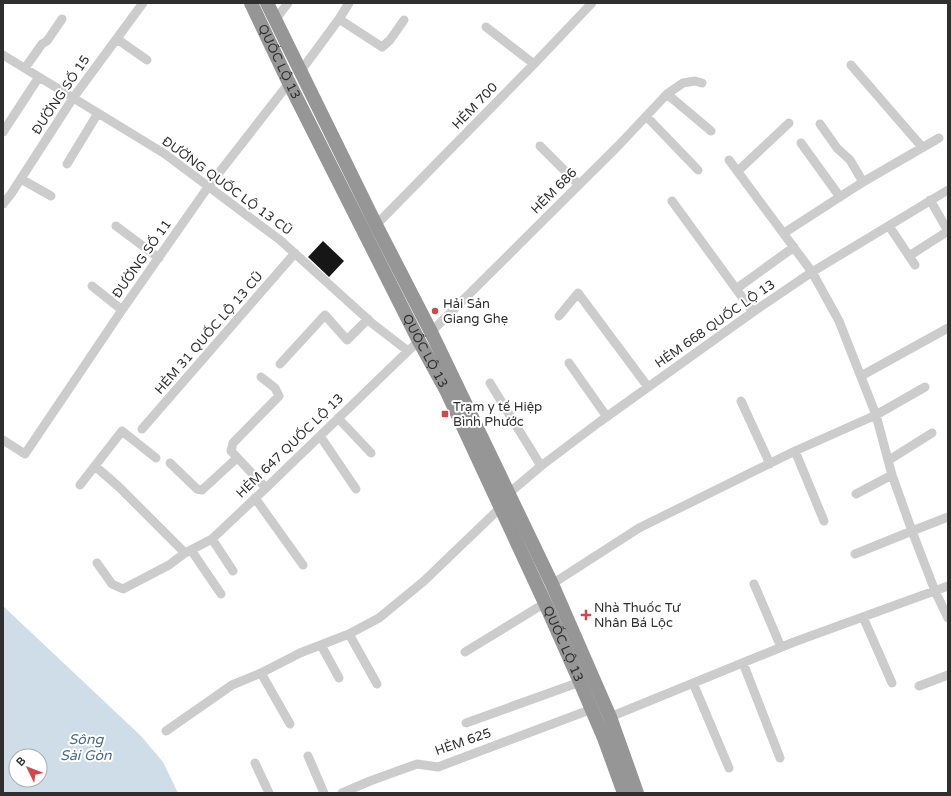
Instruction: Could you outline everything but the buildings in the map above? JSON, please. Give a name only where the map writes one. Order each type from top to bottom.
[{"type":"highway","name":"QUỐC LỘ 13","points":[[251,3],[289,83],[419,342],[447,392],[545,603],[592,709],[624,793]]},
{"type":"highway","name":"QUỐC LỘ 13","points":[[267,3],[376,225],[431,332],[552,584],[610,717],[638,793]]},
{"type":"highway","points":[[419,342],[431,332]]},
{"type":"street","points":[[275,20],[288,3]]},
{"type":"street","points":[[300,72],[349,3]]},
{"type":"street","name":"HẺM 700","points":[[376,225],[592,3]]},
{"type":"street","name":"ĐƯỜNG SỐ 15","points":[[3,204],[73,98],[117,39],[139,4]]},
{"type":"street","points":[[25,68],[42,44],[47,41],[62,19]]},
{"type":"street","points":[[339,19],[382,47],[390,40],[404,20]]},
{"type":"street","points":[[486,27],[534,64]]},
{"type":"street","points":[[117,39],[147,60]]},
{"type":"street","name":"ĐƯỜNG QUỐC LỘ 13 CŨ","points":[[4,58],[25,68],[165,154],[280,240],[368,319],[408,351]]},
{"type":"street","points":[[851,65],[922,147]]},
{"type":"street","points":[[3,132],[39,77]]},
{"type":"street","name":"HẺM 686","points":[[431,332],[579,185],[667,94],[683,83],[695,81],[702,83]]},
{"type":"street","name":"ĐƯỜNG SỐ 11","points":[[3,440],[25,454],[122,310],[208,187],[289,83]]},
{"type":"street","points":[[667,94],[711,131]]},
{"type":"street","points":[[67,164],[98,113]]},
{"type":"street","points":[[646,116],[698,170]]},
{"type":"street","points":[[738,172],[789,123]]},
{"type":"street","points":[[820,124],[837,148],[850,160],[864,182]]},
{"type":"street","points":[[784,233],[864,182],[939,138]]},
{"type":"street","points":[[801,143],[840,197]]},
{"type":"street","points":[[540,146],[579,185]]},
{"type":"street","points":[[729,160],[812,272],[839,321],[876,415],[892,475],[912,531],[935,591],[948,618]]},
{"type":"street","points":[[21,178],[51,196]]},
{"type":"street","name":"HẺM 668 QUỐC LỘ 13","points":[[508,494],[541,466],[753,312],[812,272],[948,190]]},
{"type":"street","points":[[908,256],[948,231],[930,200]]},
{"type":"street","points":[[672,202],[753,312]]},
{"type":"street","points":[[116,226],[159,258]]},
{"type":"street","points":[[889,226],[915,265]]},
{"type":"street","points":[[736,289],[794,247]]},
{"type":"street","name":"HẺM 31 QUỐC LỘ 13 CŨ","points":[[142,429],[295,254]]},
{"type":"street","points":[[92,286],[122,310]]},
{"type":"street","points":[[559,316],[578,292],[648,387]]},
{"type":"street","points":[[280,364],[325,315],[346,340],[368,319]]},
{"type":"street","points":[[861,376],[948,328]]},
{"type":"street","points":[[408,351],[419,342]]},
{"type":"street","name":"HẺM 647 QUỐC LỘ 13","points":[[97,563],[112,584],[123,589],[169,565],[188,551],[212,539],[408,351]]},
{"type":"street","points":[[569,363],[607,417]]},
{"type":"street","points":[[261,377],[275,388],[279,396],[233,443],[231,451],[266,488]]},
{"type":"street","points":[[490,383],[541,466]]},
{"type":"street","points":[[552,584],[639,528],[795,452],[876,415],[925,387]]},
{"type":"street","points":[[741,401],[770,464]]},
{"type":"street","points":[[338,418],[371,453]]},
{"type":"street","points":[[80,485],[122,431],[156,458]]},
{"type":"street","points":[[888,460],[932,433]]},
{"type":"street","points":[[320,436],[356,490]]},
{"type":"street","points":[[795,452],[824,521]]},
{"type":"street","points":[[170,463],[196,489],[202,490],[237,458]]},
{"type":"street","points":[[95,466],[119,486],[188,551],[221,594]]},
{"type":"street","points":[[856,494],[892,475]]},
{"type":"street","points":[[255,498],[303,565]]},
{"type":"street","points":[[166,731],[232,685],[261,673],[300,653],[349,634],[379,618],[424,581],[500,508]]},
{"type":"street","points":[[855,554],[948,518]]},
{"type":"street","points":[[212,539],[233,571]]},
{"type":"street","points":[[754,584],[781,647]]},
{"type":"street","points":[[610,717],[781,647],[948,586]]},
{"type":"street","points":[[465,652],[545,603]]},
{"type":"street","points":[[864,617],[892,683]]},
{"type":"street","points":[[349,634],[377,684]]},
{"type":"street","points":[[321,645],[339,678]]},
{"type":"street","points":[[743,663],[780,758]]},
{"type":"street","points":[[261,673],[290,724]]},
{"type":"street","points":[[919,686],[948,675]]},
{"type":"street","points":[[466,723],[580,682]]},
{"type":"street","points":[[693,684],[729,768]]},
{"type":"street","name":"HẺM 625","points":[[342,793],[417,764],[438,767],[592,709]]},
{"type":"street","points":[[308,756],[324,793]]},
{"type":"street","points":[[255,763],[269,793]]},
{"type":"water","name":"Sông Sài Gòn","points":[[3,606],[141,736],[163,762],[178,793],[3,793]]},
{"type":"place","name":"Hải Sản Giang Ghẹ","points":[[435,311]]},
{"type":"place","name":"Trạm y tế Hiệp Bình Phước","points":[[445,414]]},
{"type":"place","name":"Nhà Thuốc Tư Nhân Bá Lộc","points":[[586,615]]}]
